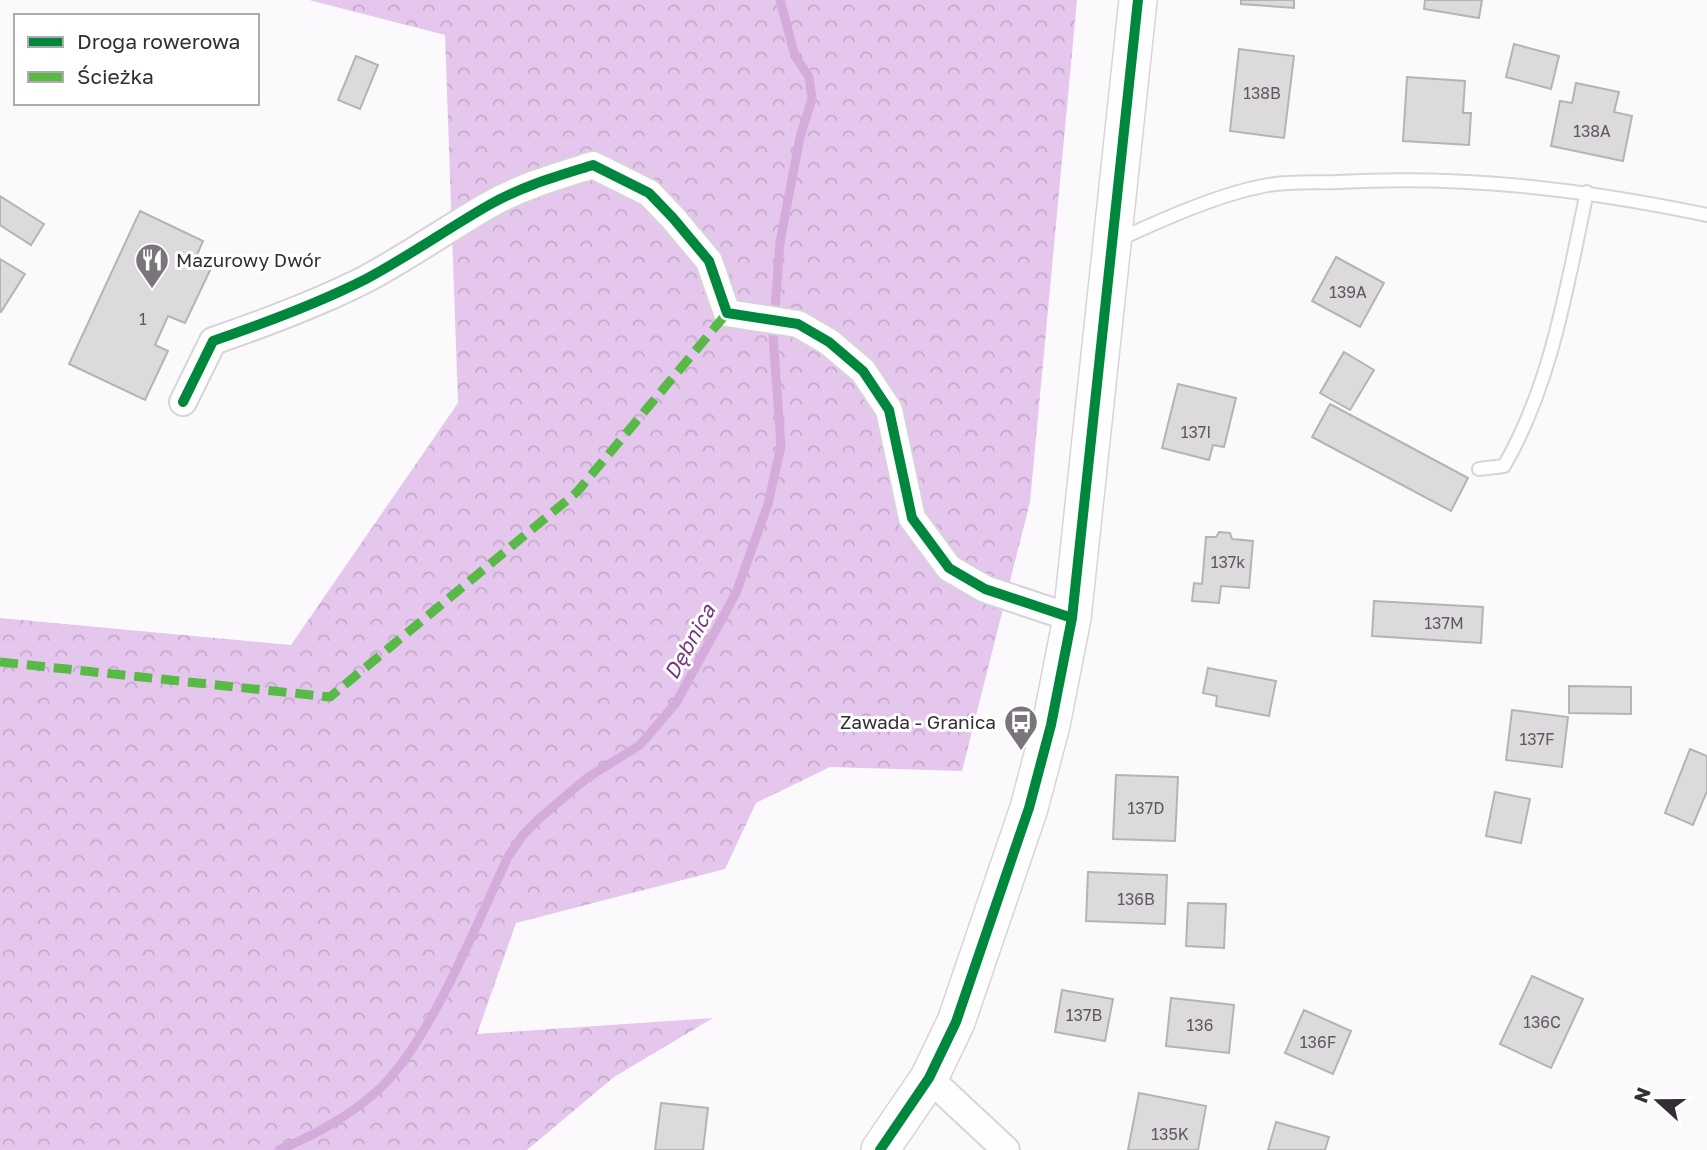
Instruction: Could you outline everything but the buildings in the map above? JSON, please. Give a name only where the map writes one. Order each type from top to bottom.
[{"type":"street","points":[[880,1150],[929,1077],[961,1010],[1028,808],[1051,725],[1072,618],[1138,0]]},
{"type":"street","points":[[183,402],[213,341],[268,322],[363,280],[430,244],[490,205],[530,185],[593,165],[649,193],[673,218],[709,261],[727,313],[798,324],[829,342],[863,371],[889,410],[912,517],[948,568],[985,589],[1072,618]]},
{"type":"street","points":[[929,1077],[1006,1150]]},
{"type":"lane","points":[[1111,243],[1169,217],[1263,186],[1381,179],[1514,184],[1587,192],[1707,215]]},
{"type":"lane","points":[[1479,469],[1504,466],[1523,434],[1558,326],[1587,192]]},
{"type":"green space","points":[[309,0],[1077,0],[1030,502],[962,771],[830,767],[756,803],[725,869],[516,923],[477,1034],[713,1018],[614,1077],[527,1150],[0,1150],[0,618],[291,645],[458,403],[445,35]]},
{"type":"waterway","name":"Dębnica","points":[[279,1150],[354,1110],[395,1072],[432,1016],[508,857],[523,835],[587,778],[640,745],[676,703],[736,593],[768,504],[781,446],[773,335],[780,242],[800,137],[812,99],[809,77],[795,56],[780,0]]},
{"type":"marked path","points":[[0,662],[330,697],[577,492],[727,313]]},
{"type":"cycle path","points":[[880,1150],[929,1078],[956,1022],[1029,808],[1051,725],[1072,618],[1138,0]]},
{"type":"cycle path","points":[[183,402],[213,341],[291,313],[347,288],[514,192],[593,165],[649,193],[673,218],[709,261],[727,313],[798,324],[829,342],[863,371],[889,410],[912,518],[949,568],[985,589],[1072,618]]},
{"type":"place","name":"Mazurowy Dwór","points":[[152,290]]},
{"type":"place","name":"Zawada - Granica","points":[[1021,752]]}]
